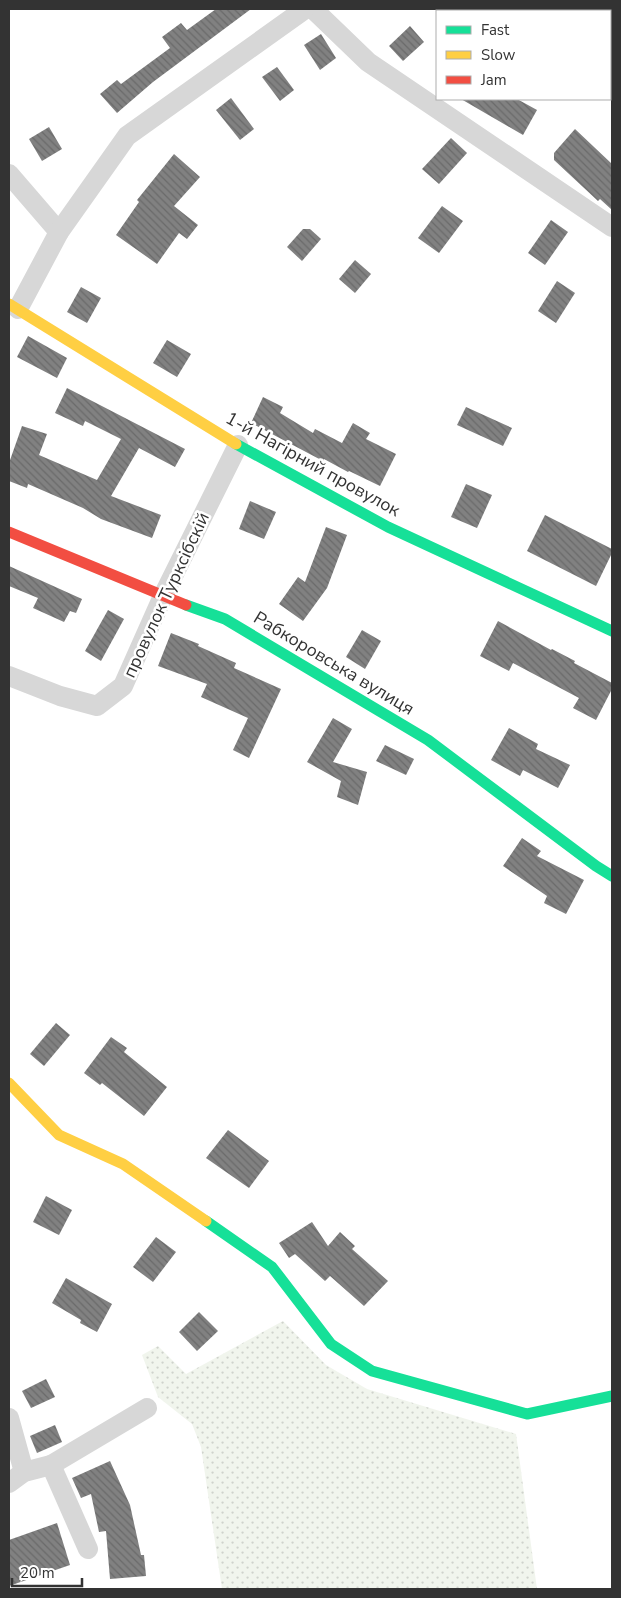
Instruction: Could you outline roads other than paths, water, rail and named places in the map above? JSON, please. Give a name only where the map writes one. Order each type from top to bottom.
[{"type":"street","points":[[13,307],[59,232],[127,136],[305,9]]},
{"type":"street","points":[[313,9],[368,62],[612,227]]},
{"type":"street","points":[[9,174],[59,232]]},
{"type":"street","name":"1-й Нагірний провулок","points":[[13,307],[238,444],[388,527],[610,624]]},
{"type":"street","name":"провулок Турксібскій","points":[[9,676],[60,696],[97,706],[123,686],[163,596],[238,444]]},
{"type":"street","name":"Рабкоровська вулиця","points":[[9,532],[163,596],[225,619],[428,740],[612,876]]},
{"type":"street","points":[[9,1082],[59,1135],[123,1164],[272,1268],[331,1344],[372,1371],[527,1414],[612,1396]]},
{"type":"street","points":[[9,1418],[16,1477],[51,1465],[147,1408]]},
{"type":"street","points":[[51,1465],[88,1549]]}]
